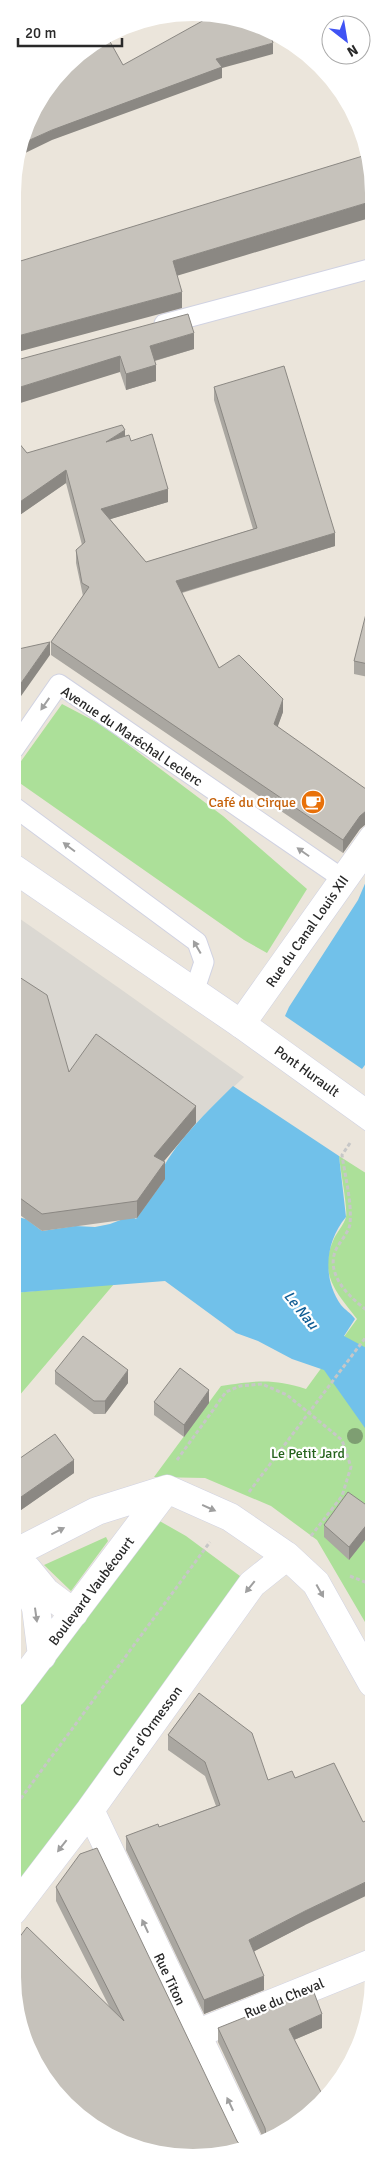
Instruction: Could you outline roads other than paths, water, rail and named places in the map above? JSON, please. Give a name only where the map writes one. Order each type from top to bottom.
[{"type":"street","name":"Rue du Canal Louis XII","points":[[241,1024],[364,851]]},
{"type":"street","points":[[22,874],[241,1024]]},
{"type":"street","name":"Pont Hurault","points":[[241,1024],[364,1113]]},
{"type":"street","points":[[22,1548],[97,1511],[167,1489],[230,1517],[287,1556],[316,1583],[364,1669]]},
{"type":"street","name":"Boulevard Vaubécourt","points":[[22,1682],[167,1489]]},
{"type":"street","name":"Cours d'Ormesson","points":[[22,1898],[90,1810],[252,1584],[287,1556]]},
{"type":"street","points":[[22,1563],[46,1592],[74,1613]]},
{"type":"street","points":[[22,1574],[36,1608],[42,1656]]},
{"type":"street","name":"Rue Titon","points":[[90,1810],[247,2140]]},
{"type":"street","name":"Rue du Cheval","points":[[196,2034],[364,1966]]},
{"type":"lane","points":[[146,329],[364,270]]},
{"type":"lane","name":"Avenue du Maréchal Leclerc","points":[[22,737],[59,684],[343,880]]},
{"type":"lane","points":[[22,812],[196,942],[204,962],[194,992]]},
{"type":"water","points":[[364,886],[364,1066],[362,1069],[285,1016],[358,900]]},
{"type":"water","name":"Le Nau","points":[[233,1086],[339,1156],[346,1217],[339,1227],[330,1249],[328,1260],[329,1272],[335,1294],[341,1305],[355,1319],[344,1336],[364,1347],[364,1427],[324,1370],[292,1359],[258,1341],[236,1333],[165,1281],[22,1292],[22,1218],[42,1231],[75,1226],[95,1227],[110,1224],[131,1216],[136,1219],[164,1180],[161,1171],[168,1159],[194,1126]]},
{"type":"place","name":"Café du Cirque","points":[[313,802]]},
{"type":"park label","name":"Le Petit Jard","points":[[308,1453]]}]
